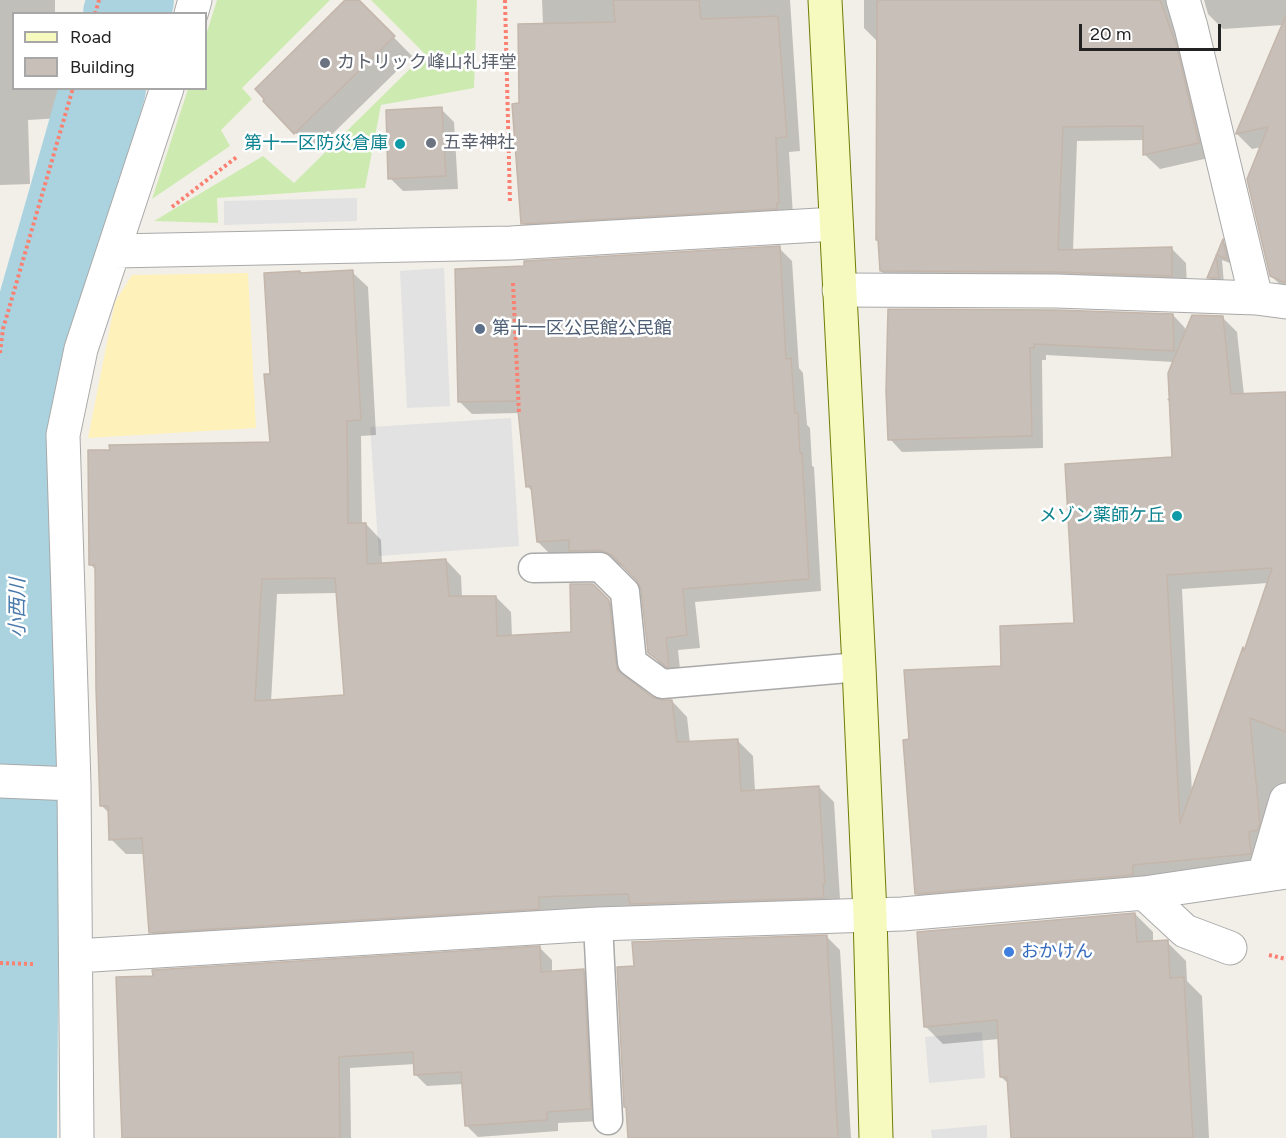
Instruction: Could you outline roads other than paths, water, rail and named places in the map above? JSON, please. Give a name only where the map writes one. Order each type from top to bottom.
[{"type":"street","points":[[825,0],[859,667],[870,915],[876,1138]]},
{"type":"street","points":[[839,290],[1056,291],[1271,300],[1183,0]]},
{"type":"street","points":[[77,1138],[76,956],[59,783],[63,435],[81,349],[166,90]]},
{"type":"street","points":[[115,251],[511,243],[836,224]]},
{"type":"street","points":[[0,781],[59,783]]},
{"type":"street","points":[[76,956],[598,924],[870,915],[1144,893],[1275,873],[1286,800]]},
{"type":"street","points":[[1144,893],[1185,930],[1230,948]]},
{"type":"lane","points":[[533,568],[600,567],[625,591],[632,662],[662,684],[859,667]]},
{"type":"lane","points":[[598,924],[608,1120]]},
{"type":"waterway","name":"小西川","points":[[127,12],[131,0]]},
{"type":"waterway","name":"小西川","points":[[14,1138],[19,488],[32,336],[102,90]]},
{"type":"place","name":"カトリック峰山礼拝堂","points":[[325,63]]},
{"type":"place","name":"五幸神社","points":[[431,143]]},
{"type":"place","name":"第十一区防災倉庫","points":[[400,144]]},
{"type":"place","name":"第十一区公民館公民館","points":[[480,329]]},
{"type":"place","name":"メゾン薬師ケ丘","points":[[1177,516]]},
{"type":"place","name":"おかけん","points":[[1009,952]]}]
